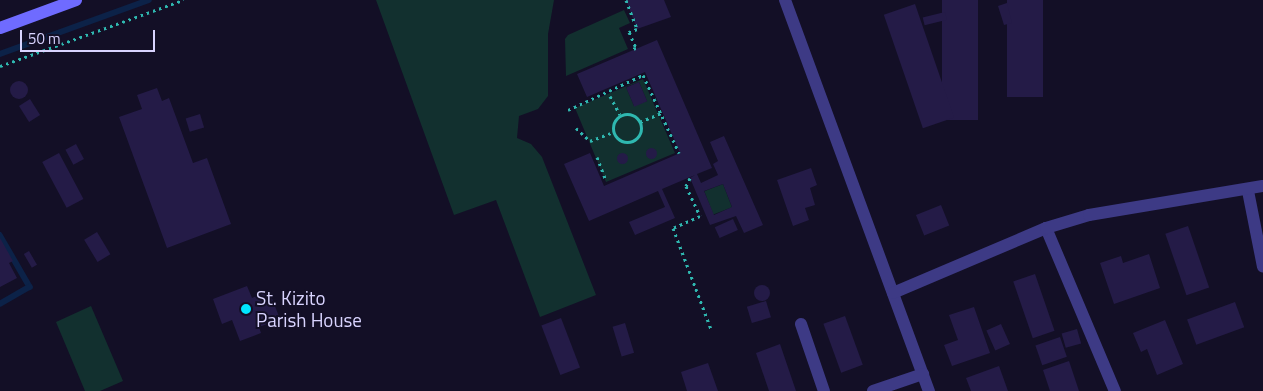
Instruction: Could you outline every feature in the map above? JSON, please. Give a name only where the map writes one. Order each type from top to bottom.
[{"type":"main road","points":[[0,28],[76,0]]},
{"type":"street","points":[[785,0],[929,391]]},
{"type":"street","points":[[893,293],[1046,228],[1089,215],[1248,191],[1263,186]]},
{"type":"street","points":[[1248,191],[1263,267]]},
{"type":"street","points":[[1046,228],[1115,391]]},
{"type":"street","points":[[802,324],[824,391]]},
{"type":"street","points":[[873,391],[923,374]]},
{"type":"path","points":[[0,66],[183,0]]},
{"type":"path","points":[[626,0],[637,28],[629,32],[636,48],[632,49]]},
{"type":"path","points":[[568,110],[643,75],[679,153]]},
{"type":"path","points":[[610,96],[620,115]]},
{"type":"path","points":[[640,122],[661,113]]},
{"type":"path","points":[[629,114],[640,122],[641,131],[632,141],[623,142],[613,132],[614,122],[620,115],[629,114]]},
{"type":"path","points":[[576,128],[590,141],[613,132]]},
{"type":"path","points":[[597,157],[606,180]]},
{"type":"path","points":[[690,178],[686,186],[700,216],[673,228],[711,328]]},
{"type":"green space","points":[[376,0],[554,0],[548,34],[548,96],[538,109],[519,116],[517,138],[531,144],[542,157],[596,295],[540,317],[496,200],[454,215]]},
{"type":"green space","points":[[624,10],[630,23],[619,28],[628,49],[566,76],[565,39],[568,35]]},
{"type":"green space","points":[[643,79],[675,153],[606,182],[575,108]],"holes":[[[639,82],[647,101],[634,106],[626,87]]]},
{"type":"green space","points":[[723,184],[732,207],[713,215],[704,191]]},
{"type":"green space","points":[[91,306],[123,381],[100,391],[85,391],[56,322]]},
{"type":"building","points":[[626,0],[664,0],[671,17],[637,29]]},
{"type":"building","points":[[942,0],[978,0],[978,120],[942,120]]},
{"type":"building","points":[[1007,0],[1043,0],[1043,97],[1007,97]]},
{"type":"building","points":[[1007,3],[1012,23],[1004,25],[998,6]]},
{"type":"building","points":[[915,4],[954,117],[923,128],[884,15]]},
{"type":"building","points":[[945,12],[947,20],[925,25],[923,18]]},
{"type":"building","points":[[657,40],[712,168],[697,174],[701,183],[718,175],[713,164],[718,161],[710,142],[724,136],[763,225],[744,233],[736,216],[710,225],[690,178],[695,175],[662,189],[675,218],[635,235],[629,222],[665,207],[658,191],[589,221],[564,164],[590,153],[604,186],[680,153],[645,72],[587,97],[577,74]],"holes":[[[723,184],[732,207],[714,215],[704,191]]]},
{"type":"building","points":[[19,81],[25,84],[28,90],[25,96],[19,99],[13,96],[10,90],[13,84]]},
{"type":"building","points":[[639,82],[647,101],[634,107],[626,87]]},
{"type":"building","points":[[157,88],[162,101],[169,98],[193,163],[207,158],[231,224],[167,248],[119,117],[142,109],[137,95]]},
{"type":"building","points":[[30,99],[40,115],[29,122],[19,106]]},
{"type":"building","points":[[200,114],[204,127],[190,132],[186,118]]},
{"type":"building","points":[[76,144],[84,159],[73,165],[65,150]]},
{"type":"building","points":[[649,148],[653,148],[656,153],[655,157],[649,158],[646,155],[646,151]]},
{"type":"building","points":[[59,153],[83,199],[67,208],[42,162]]},
{"type":"building","points":[[620,153],[624,153],[627,158],[626,162],[620,163],[617,160],[617,156]]},
{"type":"building","points":[[811,168],[817,185],[810,188],[815,205],[805,208],[809,220],[793,226],[777,180]]},
{"type":"building","points":[[941,205],[949,225],[924,236],[916,215]]},
{"type":"building","points":[[733,219],[738,230],[720,238],[715,227]]},
{"type":"building","points":[[1188,226],[1209,287],[1186,295],[1165,234]]},
{"type":"building","points":[[97,232],[110,254],[98,262],[84,240]]},
{"type":"building","points":[[0,238],[13,261],[9,263],[17,278],[0,287]]},
{"type":"building","points":[[29,251],[37,265],[32,268],[24,254]]},
{"type":"building","points":[[1149,254],[1160,288],[1114,304],[1100,263],[1121,256],[1123,263]]},
{"type":"building","points":[[1035,274],[1055,331],[1033,338],[1013,281]]},
{"type":"building","points":[[762,285],[768,287],[770,293],[768,299],[762,301],[756,299],[754,293],[756,287]]},
{"type":"building","name":"St. Kizito Parish House","points":[[247,286],[252,298],[269,291],[280,319],[259,327],[261,333],[240,341],[232,320],[222,324],[213,299]]},
{"type":"building","points":[[766,301],[771,317],[752,323],[747,307]]},
{"type":"building","points":[[1235,302],[1244,327],[1196,345],[1187,319]]},
{"type":"building","points":[[974,307],[990,353],[952,366],[944,345],[958,340],[949,315]]},
{"type":"building","points":[[845,316],[863,365],[841,373],[823,324]]},
{"type":"building","points":[[561,318],[580,367],[560,375],[541,326]]},
{"type":"building","points":[[1165,320],[1183,364],[1157,375],[1147,349],[1141,352],[1133,333]]},
{"type":"building","points":[[625,323],[634,353],[622,356],[613,327]]},
{"type":"building","points":[[1001,324],[1010,344],[995,351],[986,331]]},
{"type":"building","points":[[1077,329],[1081,343],[1066,348],[1062,333]]},
{"type":"building","points":[[1060,337],[1067,357],[1042,365],[1035,345]]},
{"type":"building","points":[[780,344],[796,391],[769,391],[756,353]]},
{"type":"building","points":[[1069,361],[1079,391],[1050,391],[1043,370]]},
{"type":"building","points":[[708,363],[718,391],[687,391],[681,372]]},
{"type":"building","points":[[999,366],[1008,391],[971,391],[966,378]]},
{"type":"waterway","points":[[0,54],[149,0]]},
{"type":"waterway","points":[[0,235],[30,287],[0,304]]},
{"type":"place","name":"St. Kizito Parish House","points":[[246,309]]}]
